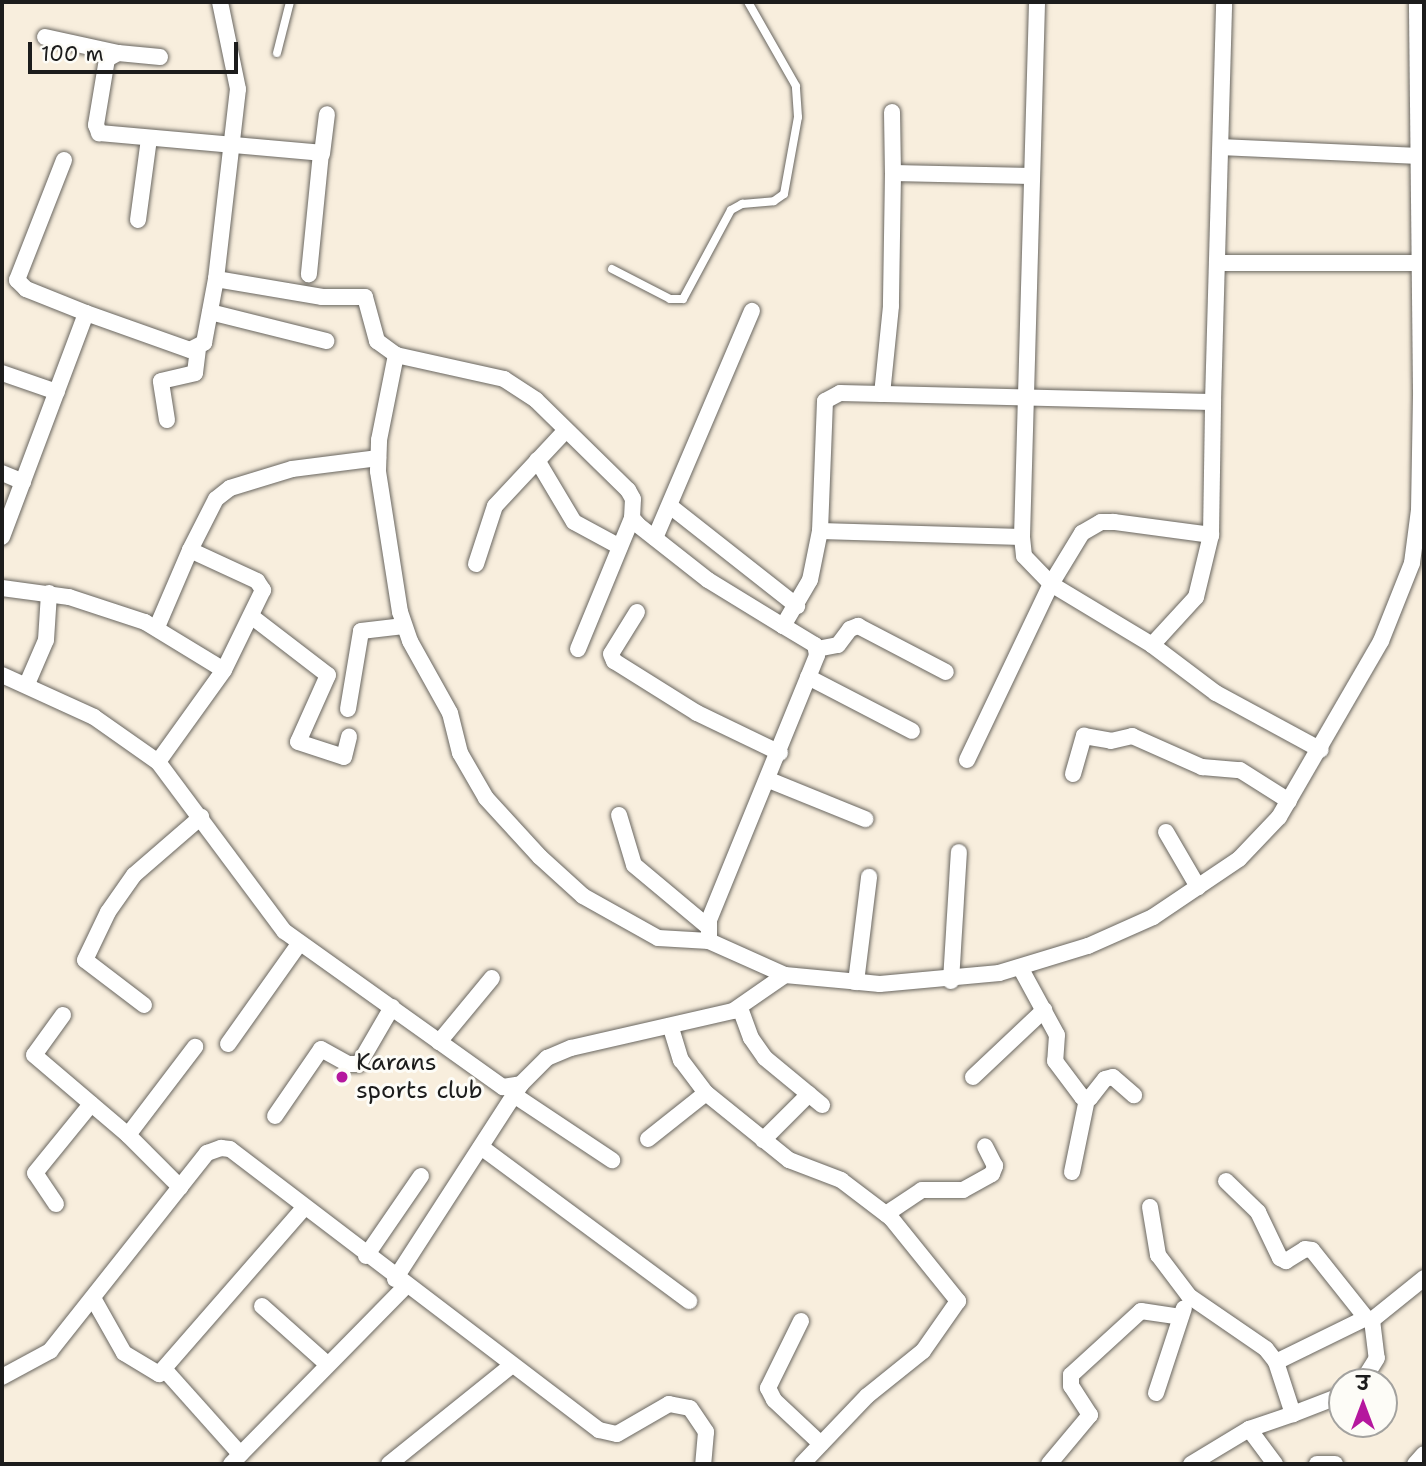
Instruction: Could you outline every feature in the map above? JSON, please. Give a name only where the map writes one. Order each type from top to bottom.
[{"type":"street","points":[[167,420],[161,381],[195,373],[198,349],[204,343],[216,279],[238,89],[220,2]]},
{"type":"street","points":[[1037,2],[1025,399],[1022,537],[1024,556],[1051,584],[1152,645],[1216,694],[1321,750]]},
{"type":"street","points":[[1152,645],[1196,597],[1211,535],[1224,2]]},
{"type":"street","points":[[619,815],[634,865],[708,933],[785,975],[856,982],[951,981],[1021,969],[1153,917],[1239,859],[1289,801],[1321,750],[1381,641],[1412,564],[1419,510],[1418,2]]},
{"type":"street","points":[[45,37],[118,53],[160,57]]},
{"type":"street","points":[[118,53],[107,59],[97,130],[149,139],[322,154]]},
{"type":"street","points":[[882,394],[891,306],[892,111]]},
{"type":"street","points":[[309,274],[327,114]]},
{"type":"street","points":[[138,220],[149,139]]},
{"type":"street","points":[[1222,147],[1418,156]]},
{"type":"street","points":[[64,160],[17,280],[26,289],[86,313],[198,349]]},
{"type":"street","points":[[892,173],[1031,176]]},
{"type":"street","points":[[1217,263],[1419,250]]},
{"type":"street","points":[[216,279],[322,297],[365,297],[377,341],[396,355],[504,379],[536,400],[631,494],[632,518],[578,649]]},
{"type":"street","points":[[656,538],[752,311]]},
{"type":"street","points":[[210,312],[326,341]]},
{"type":"street","points":[[2,537],[86,313]]},
{"type":"street","points":[[396,355],[378,458],[393,577],[404,626],[450,713],[460,753],[480,789],[540,857],[583,896],[651,935],[708,933]]},
{"type":"street","points":[[2,373],[57,392]]},
{"type":"street","points":[[783,626],[810,580],[820,531],[825,401],[840,393],[1213,402]]},
{"type":"street","points":[[476,564],[495,506],[566,430]]},
{"type":"street","points":[[157,627],[190,550],[216,499],[230,488],[292,469],[378,458]]},
{"type":"street","points":[[537,460],[574,522],[620,547]]},
{"type":"street","points":[[2,473],[23,482]]},
{"type":"street","points":[[670,506],[797,606]]},
{"type":"street","points":[[632,518],[708,580],[817,649],[838,645],[850,629],[858,626],[946,672]]},
{"type":"street","points":[[967,760],[1051,584],[1082,533],[1101,522],[1211,535]]},
{"type":"street","points":[[820,531],[1022,537]]},
{"type":"street","points":[[158,762],[224,670],[261,594],[260,585],[190,550]]},
{"type":"street","points":[[2,588],[49,593],[157,627],[224,670]]},
{"type":"street","points":[[27,684],[46,640],[49,593]]},
{"type":"street","points":[[637,612],[611,654],[614,661],[704,718],[780,753]]},
{"type":"street","points":[[251,616],[328,675],[298,742],[344,757],[349,737]]},
{"type":"street","points":[[348,709],[360,631],[404,626]]},
{"type":"street","points":[[708,933],[780,753],[817,649]]},
{"type":"street","points":[[2,675],[94,716],[158,762],[201,817],[260,904],[299,944],[392,1007],[492,1081],[518,1090],[612,1160]]},
{"type":"street","points":[[808,677],[912,731]]},
{"type":"street","points":[[1073,774],[1084,736],[1111,741],[1132,736],[1202,767],[1240,770],[1289,801]]},
{"type":"street","points":[[769,780],[865,819]]},
{"type":"street","points":[[144,1005],[89,968],[85,960],[108,912],[134,876],[201,817]]},
{"type":"street","points":[[1166,832],[1198,887]]},
{"type":"street","points":[[951,981],[959,852]]},
{"type":"street","points":[[856,982],[869,877]]},
{"type":"street","points":[[228,1044],[299,944]]},
{"type":"street","points":[[1021,969],[1057,1035],[1055,1061],[1087,1099]]},
{"type":"street","points":[[165,1370],[235,1459],[400,1282],[518,1090],[559,1052],[671,1028],[740,1008],[785,975]]},
{"type":"street","points":[[439,1042],[492,978]]},
{"type":"street","points":[[275,1116],[321,1049],[348,1064],[359,1064],[392,1007]]},
{"type":"street","points":[[740,1008],[751,1038],[765,1058],[816,1099],[763,1140]]},
{"type":"street","points":[[973,1077],[1044,1010]]},
{"type":"street","points":[[63,1015],[34,1055],[128,1135],[180,1187]]},
{"type":"street","points":[[671,1028],[681,1060],[706,1093],[789,1160],[841,1180],[886,1214],[957,1297],[957,1306],[941,1321],[923,1351],[867,1396],[802,1464]]},
{"type":"street","points":[[128,1135],[195,1047]]},
{"type":"street","points":[[1072,1172],[1087,1099],[1108,1077],[1118,1079],[1134,1095]]},
{"type":"street","points":[[648,1139],[706,1093]]},
{"type":"street","points":[[56,1204],[35,1173],[91,1104]]},
{"type":"street","points":[[886,1214],[922,1190],[968,1189],[992,1174],[995,1166],[985,1146]]},
{"type":"street","points":[[481,1147],[690,1301]]},
{"type":"street","points":[[2,1377],[45,1357],[207,1153],[230,1149],[400,1282],[607,1433],[623,1432],[669,1404],[690,1408],[706,1432],[703,1464]]},
{"type":"street","points":[[366,1256],[421,1176]]},
{"type":"street","points":[[1226,1181],[1258,1212],[1280,1258],[1286,1261],[1305,1249],[1312,1250],[1369,1319],[1377,1358],[1371,1368]]},
{"type":"street","points":[[1150,1207],[1158,1255],[1189,1296],[1266,1349],[1276,1362],[1293,1413]]},
{"type":"street","points":[[93,1298],[124,1353],[155,1375],[165,1370],[195,1328],[229,1298],[304,1209]]},
{"type":"street","points":[[1276,1362],[1369,1319],[1424,1278]]},
{"type":"street","points":[[1156,1393],[1189,1296]]},
{"type":"street","points":[[262,1306],[326,1363]]},
{"type":"street","points":[[1049,1464],[1090,1415],[1071,1386],[1071,1375],[1141,1311],[1181,1317]]},
{"type":"street","points":[[801,1321],[768,1388],[774,1400],[821,1444]]},
{"type":"street","points":[[388,1464],[512,1365]]},
{"type":"street","points":[[1191,1464],[1249,1429],[1328,1400]]},
{"type":"street","points":[[1249,1429],[1275,1464]]},
{"type":"street","points":[[1415,1464],[1424,1454]]},
{"type":"street","points":[[1317,1464],[1335,1464]]},
{"type":"lane","points":[[277,53],[290,2]]},
{"type":"lane","points":[[612,269],[670,299],[683,299],[731,210],[742,204],[774,201],[784,194],[799,117],[796,86],[748,2]]},
{"type":"place","name":"Karans sports club","points":[[342,1077]]}]
